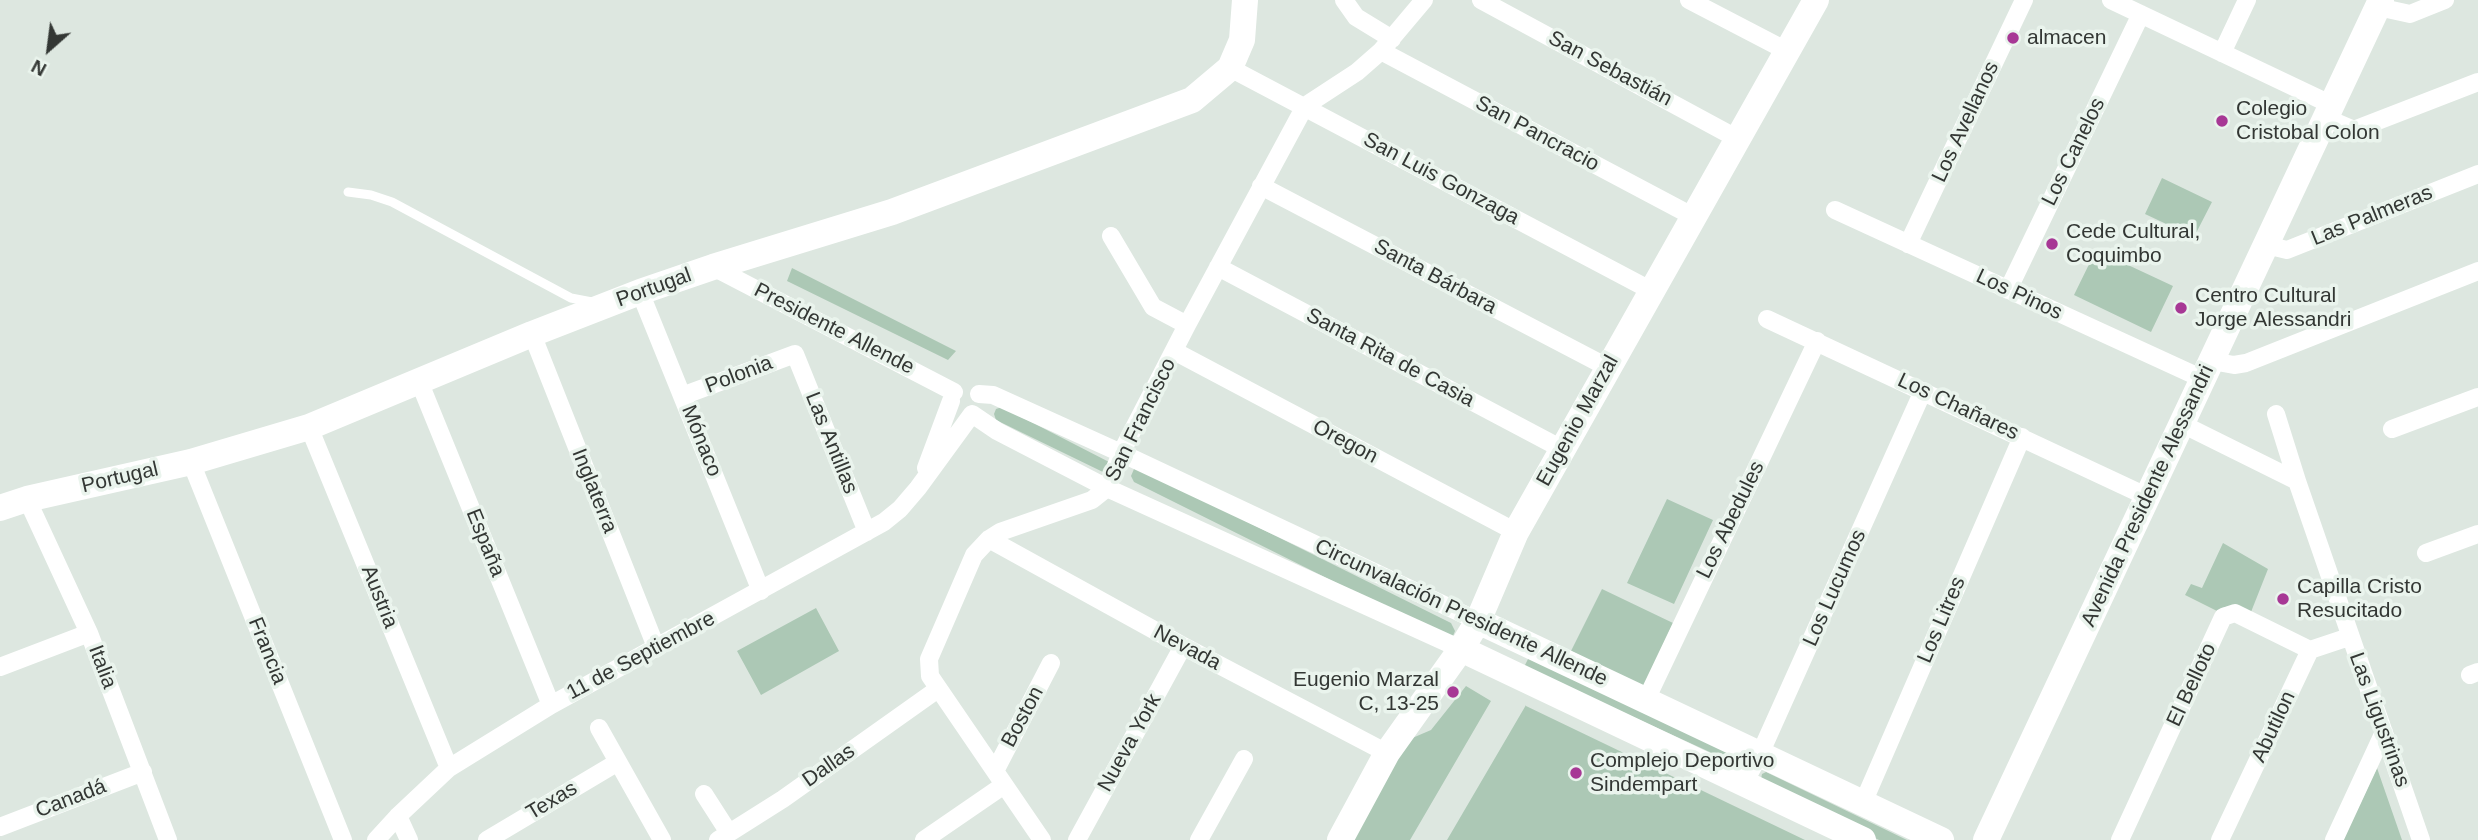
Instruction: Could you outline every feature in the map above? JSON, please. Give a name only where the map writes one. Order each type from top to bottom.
[{"type":"main road","name":"Portugal","points":[[0,508],[27,499],[191,462],[309,427],[640,292],[892,212],[1192,100],[1230,68],[1242,40],[1245,0]]},
{"type":"main road","name":"Eugenio Marzal","points":[[1340,840],[1387,752],[1478,621],[1516,532],[1816,0]]},
{"type":"main road","name":"Avenida Presidente Alessandri","points":[[1986,840],[2379,4]]},
{"type":"main road","name":"Circunvalación Presidente Allende","points":[[1478,621],[1941,840]]},
{"type":"main road","name":"Circunvalación Presidente Allende","points":[[1461,649],[1863,840]]},
{"type":"street","name":"San Pancracio","points":[[1344,0],[1356,17],[1386,45],[1693,217]]},
{"type":"street","name":"San Francisco","points":[[1042,840],[930,676],[929,659],[974,555],[989,539],[1011,527],[1092,500],[1107,488],[1121,453],[1187,325],[1305,106],[1357,72],[1386,45],[1424,0]]},
{"type":"street","name":"San Sebastián","points":[[1481,0],[1738,139]]},
{"type":"street","points":[[1689,0],[1787,51]]},
{"type":"street","name":"Los Avellanos","points":[[1908,244],[2024,0]]},
{"type":"street","points":[[2222,52],[2247,0]]},
{"type":"street","points":[[2379,4],[2410,13],[2445,0]]},
{"type":"street","points":[[2117,1],[2222,52],[2329,111],[2354,130],[2478,82]]},
{"type":"street","name":"Los Canelos","points":[[2008,289],[2141,14]]},
{"type":"street","name":"San Luis Gonzaga","points":[[1230,68],[1652,291]]},
{"type":"street","name":"Las Palmeras","points":[[2266,245],[2287,250],[2478,174]]},
{"type":"street","name":"Santa Bárbara","points":[[1261,186],[1609,368]]},
{"type":"street","name":"Los Pinos","points":[[1835,210],[2008,289],[2207,370]]},
{"type":"street","points":[[1111,236],[1153,307],[1187,325]]},
{"type":"street","name":"Presidente Allende","points":[[713,267],[953,396]]},
{"type":"street","name":"Santa Rita de Casia","points":[[1218,267],[1562,449]]},
{"type":"street","points":[[2207,370],[2246,363],[2478,271]]},
{"type":"street","name":"Mónaco","points":[[640,292],[761,591]]},
{"type":"street","name":"Los Chañares","points":[[1767,319],[2147,497]]},
{"type":"street","name":"Inglaterra","points":[[532,334],[656,647]]},
{"type":"street","name":"Los Abedules","points":[[1646,700],[1817,341]]},
{"type":"street","name":"Oregon","points":[[1174,351],[1516,532]]},
{"type":"street","name":"Polonia","points":[[682,396],[795,354]]},
{"type":"street","name":"Las Antillas","points":[[795,354],[867,532]]},
{"type":"street","name":"España","points":[[419,381],[551,705]]},
{"type":"street","name":"Circunvalación Presidente Allende","points":[[1461,649],[1107,488],[997,432],[972,414],[958,413],[953,396],[967,386],[979,394],[993,395],[1478,621]]},
{"type":"street","name":"Los Lucumos","points":[[1744,783],[1760,754],[1923,391]]},
{"type":"street","points":[[972,414],[980,403],[979,394]]},
{"type":"street","name":"11 de Septiembre","points":[[918,488],[953,396]]},
{"type":"street","points":[[2392,429],[2478,397]]},
{"type":"street","name":"11 de Septiembre","points":[[376,840],[449,768],[551,705],[867,532],[900,509],[972,414]]},
{"type":"street","name":"Las Ligustrinas","points":[[2276,414],[2349,637],[2421,840]]},
{"type":"street","points":[[2182,424],[2297,481]]},
{"type":"street","name":"Austria","points":[[309,427],[449,768]]},
{"type":"street","name":"Los Litres","points":[[1863,803],[2022,437]]},
{"type":"street","name":"Francia","points":[[191,462],[343,840]]},
{"type":"street","name":"Italia","points":[[27,499],[89,633],[169,840]]},
{"type":"street","points":[[2427,553],[2478,534]]},
{"type":"street","name":"Nevada","points":[[989,539],[1182,646],[1387,752]]},
{"type":"street","name":"El Belloto","points":[[2120,840],[2223,617],[2235,612],[2310,650]]},
{"type":"street","points":[[0,667],[89,633]]},
{"type":"street","points":[[2310,650],[2349,637]]},
{"type":"street","name":"Nueva York","points":[[1077,840],[1182,646]]},
{"type":"street","name":"Abutilon","points":[[2220,840],[2310,650]]},
{"type":"street","name":"Boston","points":[[924,840],[1000,778],[1051,663]]},
{"type":"street","name":"Dallas","points":[[723,837],[783,799],[938,689]]},
{"type":"street","points":[[599,728],[662,840]]},
{"type":"street","points":[[2334,840],[2384,732]]},
{"type":"street","points":[[1199,840],[1244,758]]},
{"type":"street","name":"Texas","points":[[487,840],[618,762]]},
{"type":"street","name":"Canadá","points":[[0,827],[143,772]]},
{"type":"street","points":[[704,794],[723,837]]},
{"type":"street","points":[[398,816],[409,840]]},
{"type":"lane","points":[[348,191],[392,202],[571,298],[607,305]]},
{"type":"green space","points":[[2162,178],[2212,202],[2194,237],[2145,214]]},
{"type":"green space","points":[[2096,250],[2173,286],[2151,332],[2074,295]]},
{"type":"green space","points":[[792,268],[956,351],[948,360],[787,281]]},
{"type":"green space","points":[[1002,407],[1111,463],[1105,473],[996,420],[996,409]]},
{"type":"green space","points":[[1134,469],[1143,470],[1451,623],[1455,631],[1453,636],[1445,637],[1134,482],[1131,476]]},
{"type":"green space","points":[[1667,499],[1713,520],[1674,604],[1627,583]]},
{"type":"green space","points":[[2223,543],[2268,569],[2251,612],[2236,605],[2221,608],[2219,612],[2185,595],[2191,584],[2202,588]]},
{"type":"green space","points":[[1602,589],[1673,623],[1644,687],[1571,651]]},
{"type":"green space","points":[[816,608],[839,651],[761,695],[737,651]]},
{"type":"green space","points":[[1530,655],[1732,754],[1730,758],[1725,759],[1524,667]]},
{"type":"green space","points":[[1466,686],[1491,701],[1410,840],[1353,840],[1396,759],[1410,739],[1431,730]]},
{"type":"green space","name":"Complejo Deportivo Sindempart","points":[[1526,706],[1805,840],[1447,840]]},
{"type":"green space","points":[[2377,768],[2402,840],[2343,840]]},
{"type":"green space","points":[[1766,772],[1907,840],[1879,840],[1763,784],[1762,774]]},
{"type":"place","name":"almacen","points":[[2013,38]]},
{"type":"place","name":"Colegio Cristobal Colon","points":[[2222,121]]},
{"type":"place","name":"Cede Cultural, Coquimbo","points":[[2052,244]]},
{"type":"place","name":"Centro Cultural Jorge Alessandri","points":[[2181,308]]},
{"type":"place","name":"Capilla Cristo Resucitado","points":[[2283,599]]},
{"type":"place","name":"Eugenio Marzal C, 13-25","points":[[1453,692]]},
{"type":"place","name":"Complejo Deportivo Sindempart","points":[[1576,773]]}]
